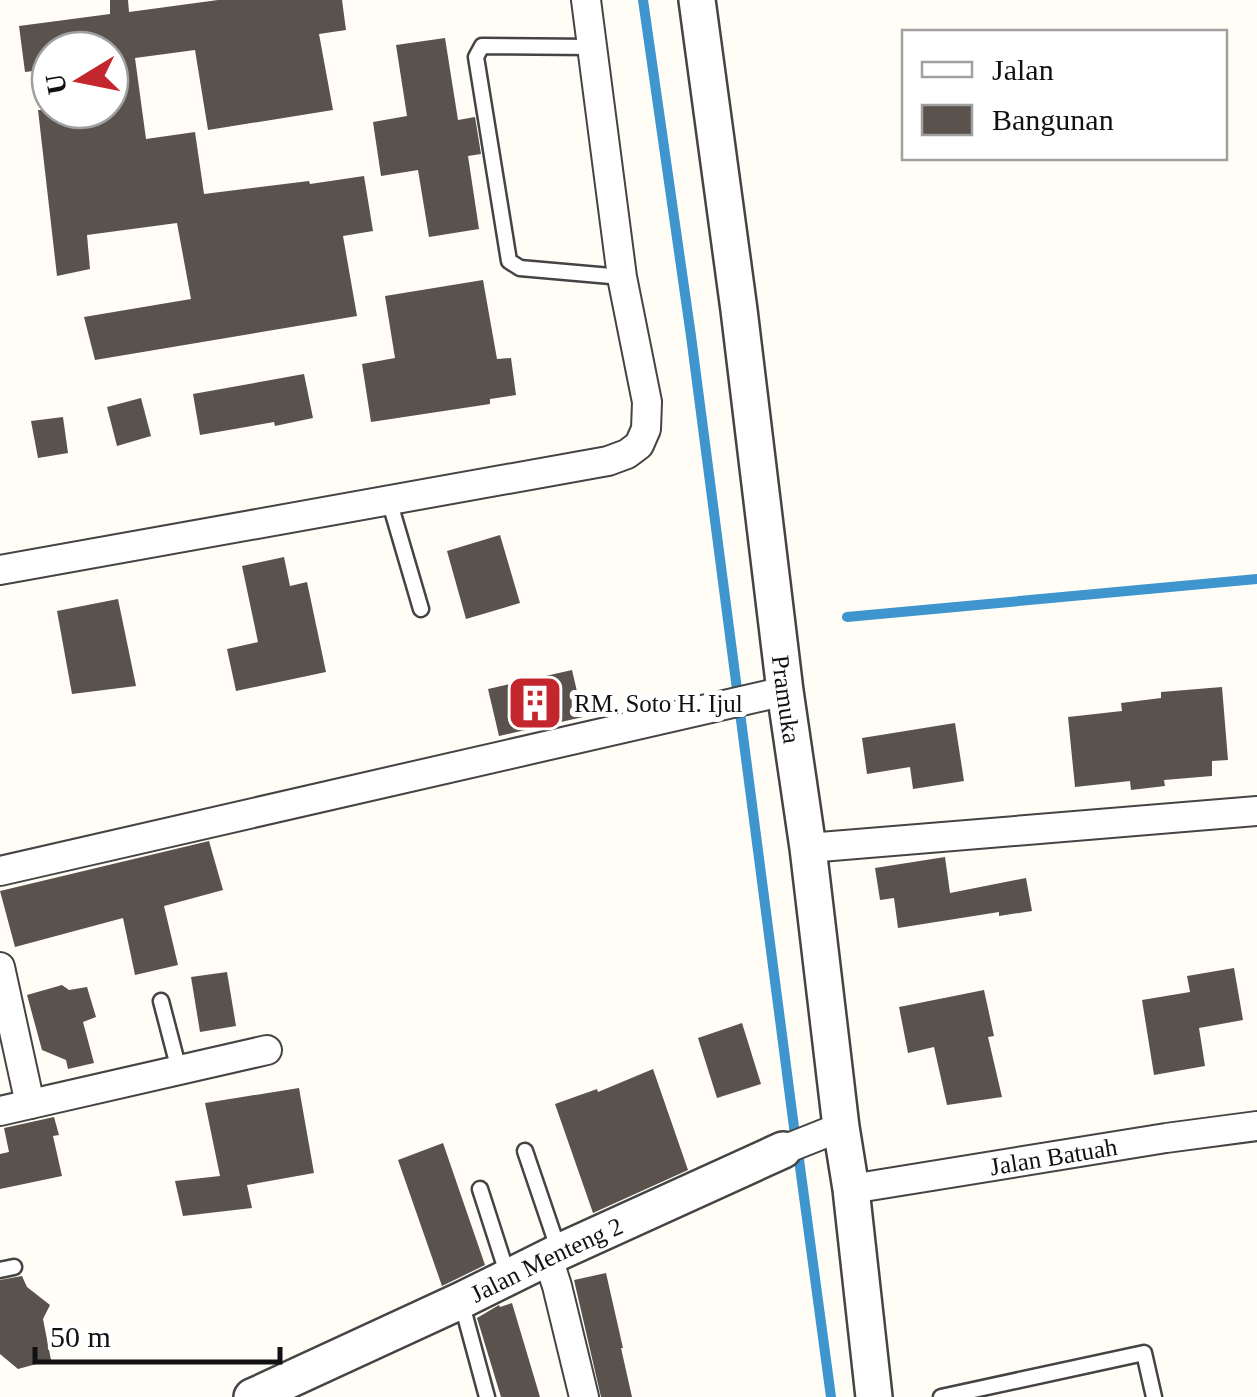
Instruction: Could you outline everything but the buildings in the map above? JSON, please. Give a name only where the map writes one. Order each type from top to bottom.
[{"type":"street","points":[[0,570],[608,461],[639,445],[646,429],[647,402],[622,277],[586,0]]},
{"type":"street","name":"Pramuka","points":[[697,0],[808,848],[829,1132],[851,1190],[874,1397]]},
{"type":"street","points":[[0,871],[785,690]]},
{"type":"street","points":[[808,848],[1257,811]]},
{"type":"street","points":[[0,967],[30,1104]]},
{"type":"street","points":[[0,1111],[267,1050]]},
{"type":"street","name":"Jalan Batuah","points":[[851,1190],[1257,1126]]},
{"type":"street","name":"Jalan Menteng 2","points":[[252,1397],[782,1150],[829,1132]]},
{"type":"street","points":[[554,1255],[557,1286],[584,1397]]},
{"type":"lane","points":[[592,47],[482,46],[476,57],[509,261],[520,268],[622,277]]},
{"type":"lane","points":[[389,500],[421,609]]},
{"type":"lane","points":[[161,1001],[179,1070]]},
{"type":"lane","points":[[525,1152],[554,1255]]},
{"type":"lane","points":[[480,1189],[508,1277]]},
{"type":"lane","points":[[460,1301],[488,1397]]},
{"type":"lane","points":[[941,1397],[1144,1353],[1154,1397]]},
{"type":"waterway","points":[[643,0],[795,1135]]},
{"type":"waterway","points":[[847,617],[1257,579]]},
{"type":"waterway","points":[[798,1152],[831,1397]]},
{"type":"place","name":"RM. Soto H. Ijul","points":[[535,703]]}]
